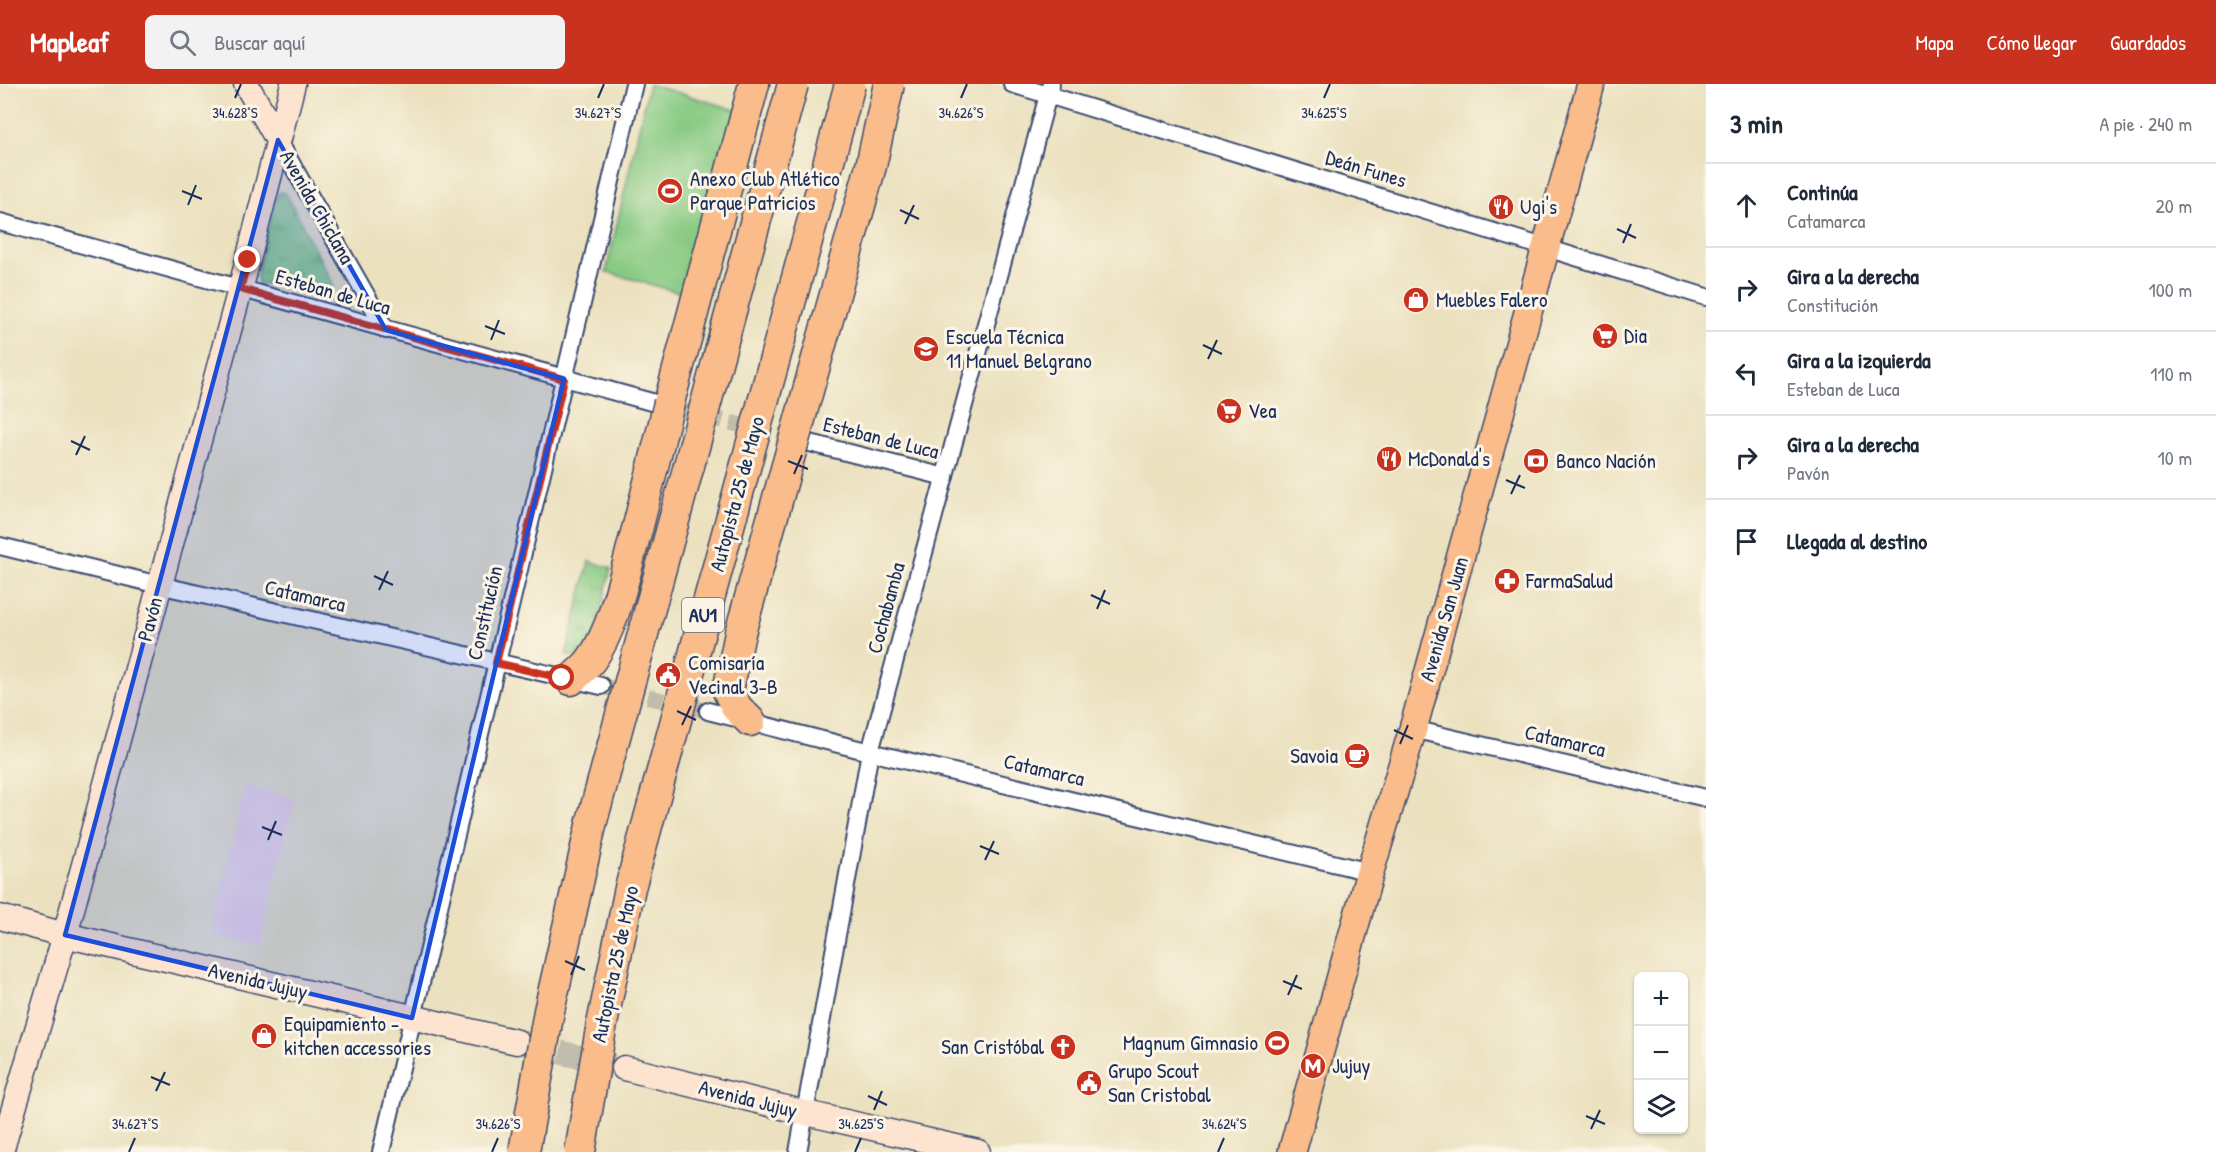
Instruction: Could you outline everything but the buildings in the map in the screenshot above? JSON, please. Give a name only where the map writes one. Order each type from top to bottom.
[{"type":"highway","points":[[571,680],[591,660],[610,621],[638,526],[754,84]]},
{"type":"highway","name":"AU1","points":[[524,1152],[549,1011],[592,821],[793,84]]},
{"type":"highway","name":"Autopista 25 de Mayo","points":[[580,1152],[601,1029],[630,888],[850,84]]},
{"type":"highway","points":[[750,721],[736,708],[728,691],[740,633],[871,166],[890,84]]},
{"type":"main road","name":"Avenida San Juan","points":[[1292,1152],[1370,872],[1413,729],[1591,84]]},
{"type":"street","name":"Avenida Chiclana","points":[[246,84],[386,330]]},
{"type":"street","name":"Pavón","points":[[1,1152],[64,935],[240,289],[293,84]]},
{"type":"street","name":"Constitución","points":[[381,1152],[634,84]]},
{"type":"street","name":"Deán Funes","points":[[1012,84],[1050,90],[1706,297]]},
{"type":"street","name":"Cochabamba","points":[[798,1152],[870,752],[1050,90]]},
{"type":"street","name":"Esteban de Luca","points":[[0,222],[655,403]]},
{"type":"street","name":"Esteban de Luca","points":[[806,442],[945,477]]},
{"type":"street","name":"Catamarca","points":[[0,546],[159,585],[601,686]]},
{"type":"street","name":"Catamarca","points":[[708,711],[1370,872]]},
{"type":"street","name":"Catamarca","points":[[1413,729],[1706,798]]},
{"type":"street","name":"Avenida Jujuy","points":[[0,917],[64,935],[517,1042]]},
{"type":"street","name":"Avenida Jujuy","points":[[624,1068],[978,1152]]},
{"type":"highlighted area","points":[[278,140],[386,330],[564,379],[412,1018],[65,935]]},
{"type":"shaded area","points":[[245,787],[295,798],[260,946],[211,934]]},
{"type":"green space","name":"Anexo Club Atlético Parque Patricios","points":[[649,84],[740,111],[685,294],[606,272]]},
{"type":"green space","points":[[279,192],[287,196],[333,284],[330,293],[258,283],[257,274],[276,196]]},
{"type":"green space","points":[[589,561],[611,568],[596,633],[576,657],[566,655]]},
{"type":"tunnel","points":[[661,405],[802,441]]},
{"type":"tunnel","points":[[601,686],[708,711]]},
{"type":"tunnel","points":[[525,1044],[613,1065]]},
{"type":"place","name":"Anexo Club Atlético Parque Patricios","points":[[670,191]]},
{"type":"place","name":"Ugi's","points":[[1501,207]]},
{"type":"place","name":"Muebles Falero","points":[[1416,300]]},
{"type":"place","name":"Dia","points":[[1605,336]]},
{"type":"place","name":"Escuela Técnica 11 Manuel Belgrano","points":[[926,349]]},
{"type":"place","name":"Vea","points":[[1229,411]]},
{"type":"place","name":"McDonald's","points":[[1389,459]]},
{"type":"place","name":"Banco Nación","points":[[1536,461]]},
{"type":"place","name":"FarmaSalud","points":[[1507,581]]},
{"type":"place","name":"Comisaría Vecinal 3-B","points":[[668,675]]},
{"type":"place","name":"Savoia","points":[[1357,756]]},
{"type":"place","name":"Equipamiento - kitchen accessories","points":[[264,1036]]},
{"type":"place","name":"Magnum Gimnasio","points":[[1277,1043]]},
{"type":"place","name":"San Cristóbal","points":[[1063,1047]]},
{"type":"place","name":"Jujuy","points":[[1313,1066]]},
{"type":"place","name":"Grupo Scout San Cristobal","points":[[1089,1083]]},
{"type":"route","points":[[248,260],[240,289],[564,379],[496,663],[562,678]]}]
